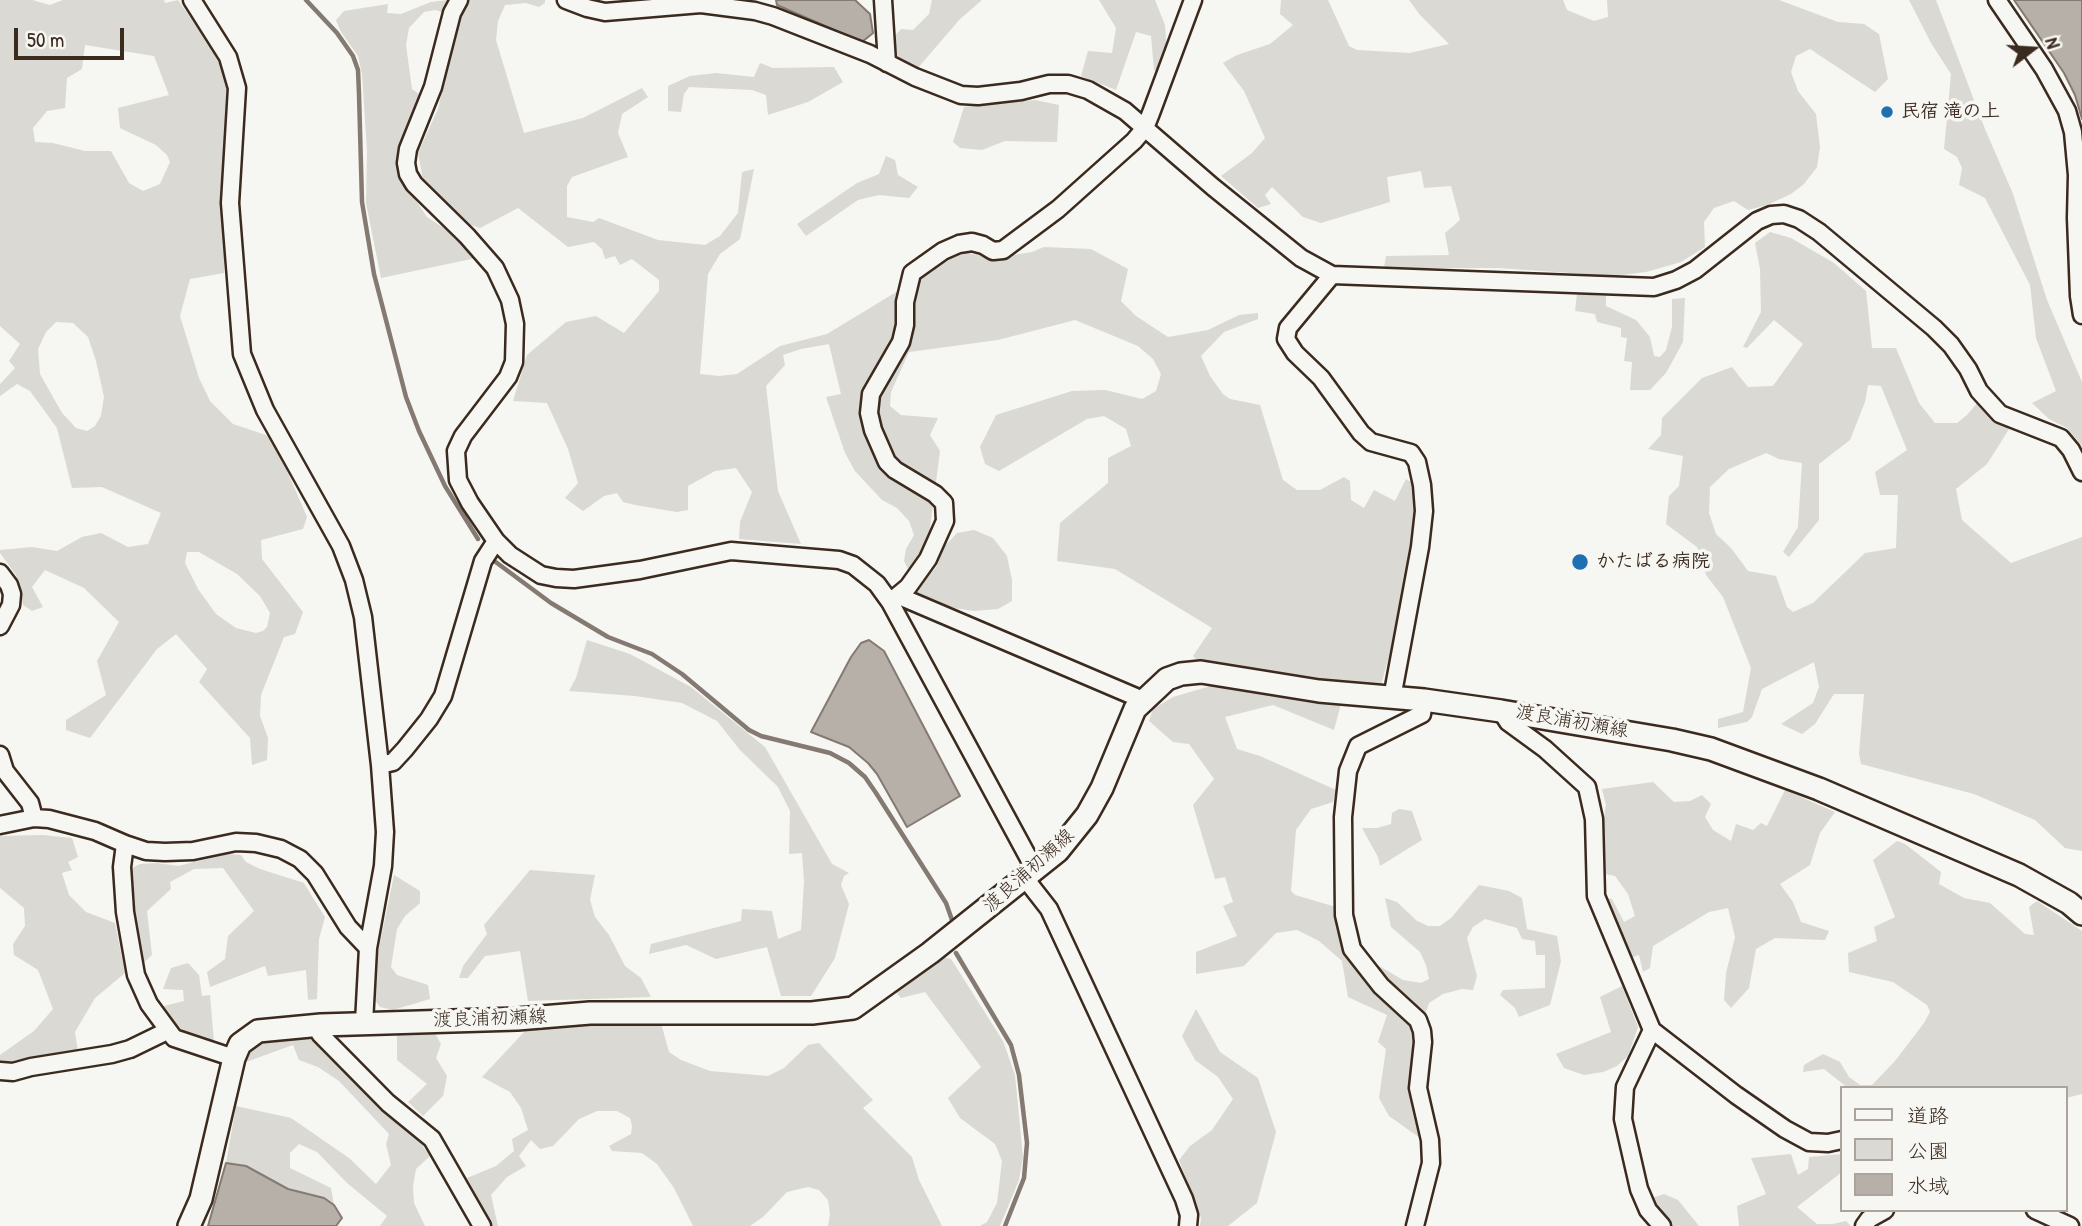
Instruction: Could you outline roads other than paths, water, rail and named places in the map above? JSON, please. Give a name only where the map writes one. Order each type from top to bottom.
[{"type":"main road","name":"渡良浦初瀬線","points":[[189,1226],[205,1186],[234,1058],[240,1044],[258,1031],[321,1025],[517,1019],[590,1013],[811,1013],[838,1012],[853,1007],[877,992],[1058,850],[1087,815],[1102,788],[1135,709],[1167,679],[1181,674],[1201,672],[1319,691],[1501,710],[1659,737],[1711,749],[1819,789],[2019,875],[2082,914]]},
{"type":"street","points":[[192,0],[228,57],[237,88],[230,203],[242,354],[265,410],[341,546],[354,580],[363,617],[385,832],[383,866],[368,947],[364,1023]]},
{"type":"street","points":[[459,0],[452,13],[433,87],[408,149],[406,163],[414,184],[495,268],[510,300],[515,324],[514,362],[508,377],[463,436],[456,451],[458,480],[496,541],[510,555],[541,575],[574,579],[640,570],[731,551],[839,560],[868,575],[895,599],[1143,700]]},
{"type":"street","points":[[566,0],[605,12],[701,4],[755,11],[774,16],[961,95],[978,96],[1021,91],[1049,84],[1068,84],[1088,90],[1125,111],[1213,187],[1301,257],[1332,275],[1654,287],[1695,270],[1757,221],[1770,215],[1784,214],[1799,219],[1819,232],[1934,328],[1951,345],[1979,391],[2000,414],[2061,438],[2071,450],[2082,472]]},
{"type":"street","points":[[883,0],[887,63]]},
{"type":"street","points":[[895,599],[928,559],[942,530],[946,512],[944,503],[935,494],[895,470],[887,462],[873,430],[869,413],[872,394],[901,342],[905,325],[905,302],[912,273],[943,251],[959,244],[972,242],[993,251],[1003,250],[1058,209],[1134,141],[1145,128],[1193,0]]},
{"type":"street","points":[[1997,0],[2044,69],[2067,111],[2073,132],[2082,315]]},
{"type":"street","points":[[1332,275],[1288,328],[1286,339],[1295,353],[1321,378],[1361,433],[1371,442],[1411,453],[1422,485],[1424,512],[1420,547],[1392,698]]},
{"type":"street","points":[[380,765],[393,762],[405,749],[443,696],[483,561],[496,541]]},
{"type":"street","points":[[0,573],[12,594],[11,605],[0,626]]},
{"type":"street","points":[[895,599],[1049,909],[1184,1199],[1189,1215],[1188,1226]]},
{"type":"street","points":[[1415,1226],[1431,1163],[1430,1140],[1418,1088],[1422,1031],[1418,1020],[1381,986],[1352,949],[1344,915],[1343,817],[1348,771],[1358,746],[1422,714],[1424,700]]},
{"type":"street","points":[[1501,710],[1508,722],[1545,749],[1587,787],[1594,819],[1595,896],[1653,1030],[1736,1095],[1785,1129],[1809,1142],[1840,1140]]},
{"type":"street","points":[[0,755],[5,771],[30,803],[34,818]]},
{"type":"street","points":[[0,825],[34,818],[49,819],[95,831],[146,851],[193,851],[236,842],[281,849],[300,859],[315,874],[348,928],[368,947]]},
{"type":"street","points":[[125,844],[122,867],[131,954],[136,975],[149,1004],[174,1038],[234,1058]]},
{"type":"street","points":[[321,1025],[320,1034],[388,1102],[432,1139],[482,1226]]},
{"type":"street","points":[[1653,1030],[1625,1087],[1623,1119],[1639,1189],[1648,1210],[1662,1226]]},
{"type":"street","points":[[0,1086],[6,1071],[112,1054],[139,1045],[167,1031]]},
{"type":"street","points":[[1864,1226],[1869,1219],[1881,1212]]},
{"type":"street","points":[[2039,1212],[2070,1226]]},
{"type":"water","points":[[776,0],[855,0],[870,14],[873,33],[862,42],[777,5]]},
{"type":"water","points":[[2014,0],[2082,0],[2082,119],[2075,95],[2064,73]]},
{"type":"water","points":[[869,640],[884,651],[960,796],[907,827],[868,763],[849,747],[811,732],[851,657],[861,643]]},
{"type":"water","points":[[226,1163],[246,1166],[288,1189],[324,1198],[334,1205],[342,1218],[336,1226],[208,1226]]},
{"type":"waterway","points":[[306,0],[337,33],[353,56],[358,70],[362,202],[374,274],[406,397],[419,431],[445,486],[478,539]]},
{"type":"waterway","points":[[493,560],[551,603],[608,637],[652,654],[682,674],[749,730],[761,736],[830,753],[849,763],[865,777],[876,793],[946,903],[952,920]]},
{"type":"waterway","points":[[956,953],[1011,1045],[1019,1075],[1027,1143],[1024,1178],[1005,1226]]},
{"type":"place","name":"民宿 滝の上","points":[[1887,112]]},
{"type":"place","name":"かたばる病院","points":[[1580,562]]}]
